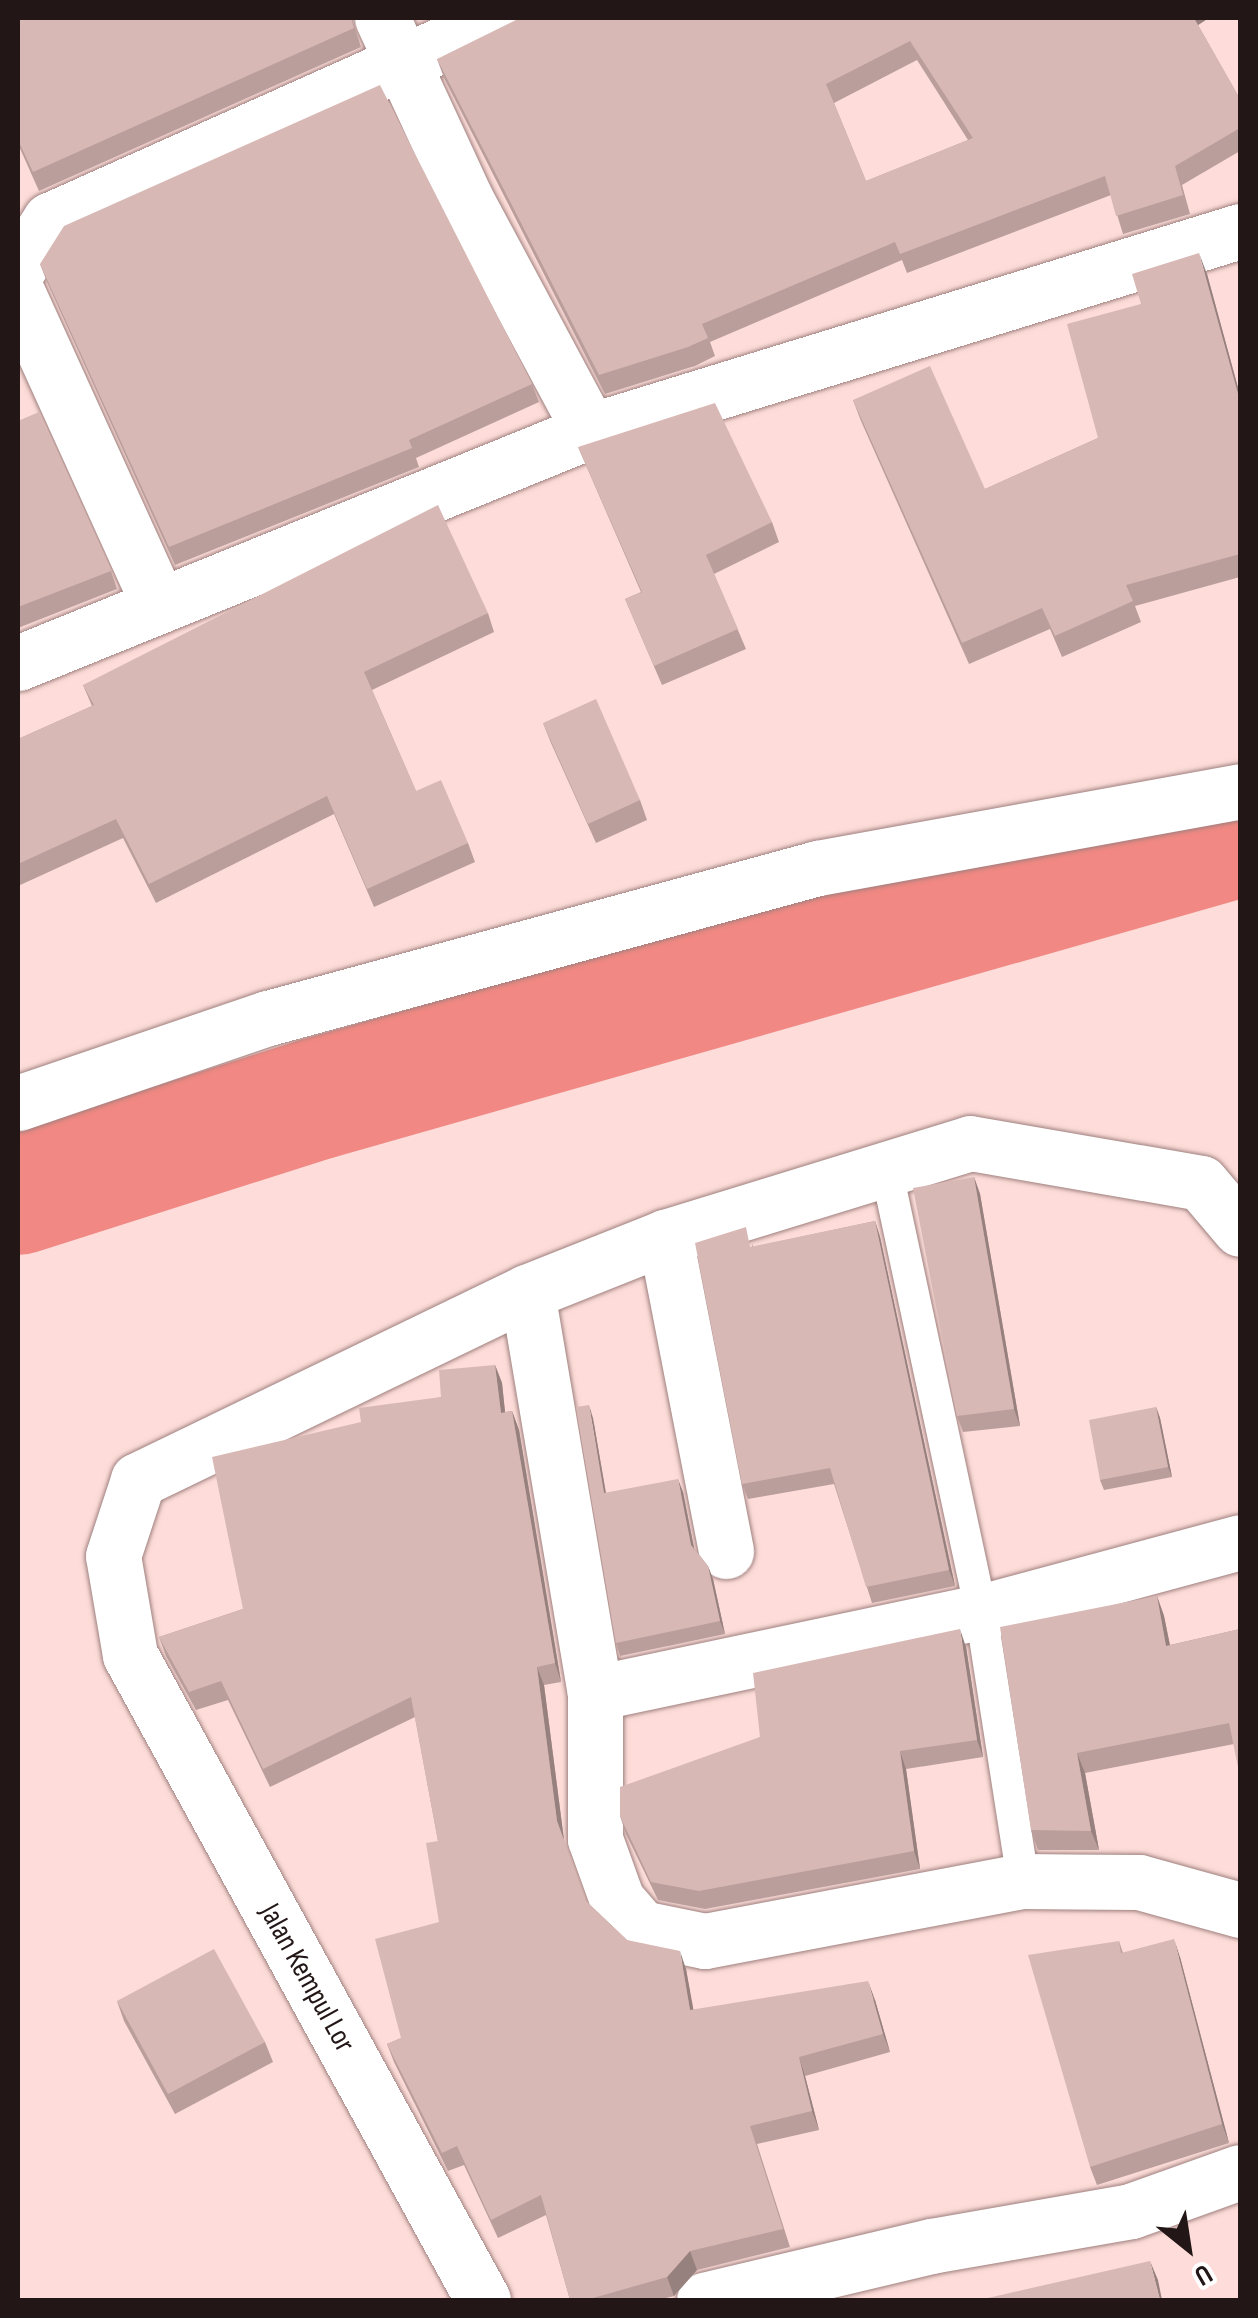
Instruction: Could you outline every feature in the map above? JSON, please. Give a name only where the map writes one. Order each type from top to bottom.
[{"type":"street","points":[[18,268],[34,212],[392,39],[502,18]]},
{"type":"street","points":[[392,39],[590,431]]},
{"type":"street","points":[[18,663],[590,431],[1240,231]]},
{"type":"street","points":[[18,294],[160,605]]},
{"type":"street","points":[[18,1103],[268,1018],[818,868],[1240,791]]},
{"type":"street","name":"Jalan Kempul Lor","points":[[484,2300],[130,1656],[113,1556],[138,1480],[527,1292],[665,1238],[970,1143],[1201,1183],[1240,1229]]},
{"type":"street","points":[[665,1238],[726,1551]]},
{"type":"street","points":[[527,1292],[595,1693],[595,1839],[617,1900],[641,1928],[705,1941],[1023,1881],[1140,1882],[1240,1910]]},
{"type":"street","points":[[595,1693],[981,1612],[1240,1542]]},
{"type":"street","points":[[704,2300],[931,2246],[1131,2211],[1240,2172]]},
{"type":"lane","points":[[886,1168],[981,1612],[1023,1881]]},
{"type":"building","points":[[18,18],[351,18],[354,28],[33,172],[18,140]]},
{"type":"building","points":[[520,18],[1194,18],[1240,99],[1240,128],[1175,166],[1183,195],[1116,216],[1105,176],[900,254],[895,242],[702,324],[708,338],[688,347],[599,375],[437,59]],"holes":[[[910,41],[973,138],[866,181],[826,84]]]},
{"type":"building","points":[[380,85],[532,384],[409,440],[412,448],[169,547],[40,264],[64,226]]},
{"type":"building","points":[[1199,253],[1240,401],[1240,554],[1126,585],[1133,601],[1055,636],[1042,608],[962,643],[853,400],[930,366],[985,489],[1098,438],[1067,324],[1141,304],[1132,274]]},
{"type":"building","points":[[715,403],[772,522],[706,555],[738,629],[654,666],[625,599],[642,592],[578,447]]},
{"type":"building","points":[[39,412],[111,571],[18,607],[18,421]]},
{"type":"building","points":[[438,505],[488,613],[364,672],[416,791],[441,780],[468,843],[367,889],[327,796],[149,884],[116,819],[18,864],[18,739],[94,705],[83,685]]},
{"type":"building","points":[[596,699],[640,800],[588,824],[543,723]]},
{"type":"building","points":[[974,1177],[1014,1409],[957,1416],[913,1188]]},
{"type":"building","points":[[875,1221],[949,1570],[866,1587],[830,1468],[742,1484],[695,1243],[746,1227],[750,1247]]},
{"type":"building","points":[[495,1365],[501,1413],[512,1411],[555,1663],[537,1667],[557,1821],[586,1901],[627,1940],[680,1951],[690,2010],[868,1981],[883,2034],[799,2057],[812,2111],[750,2126],[783,2229],[690,2251],[667,2277],[586,2300],[570,2300],[541,2195],[491,2220],[457,2146],[442,2153],[387,2044],[401,2038],[375,1939],[439,1922],[426,1843],[438,1841],[411,1697],[263,1769],[221,1681],[189,1692],[159,1637],[243,1609],[212,1457],[361,1422],[359,1408],[441,1397],[439,1370]]},
{"type":"building","points":[[589,1405],[604,1493],[678,1479],[691,1545],[708,1566],[720,1621],[616,1643],[576,1407]]},
{"type":"building","points":[[1156,1407],[1168,1467],[1100,1480],[1089,1420]]},
{"type":"building","points":[[1157,1596],[1166,1646],[1240,1629],[1240,1777],[1229,1723],[1077,1753],[1091,1831],[1031,1830],[1000,1627]]},
{"type":"building","points":[[960,1629],[977,1740],[900,1751],[914,1851],[699,1891],[651,1882],[620,1816],[620,1787],[760,1737],[753,1673]]},
{"type":"building","points":[[1174,1939],[1222,2124],[1090,2167],[1028,1955],[1119,1941],[1121,1953]]},
{"type":"building","points":[[214,1949],[265,2042],[168,2094],[117,2001]]},
{"type":"building","points":[[1150,2261],[1160,2300],[979,2300]]},
{"type":"waterway","points":[[18,1194],[316,1099],[1240,836]]}]
